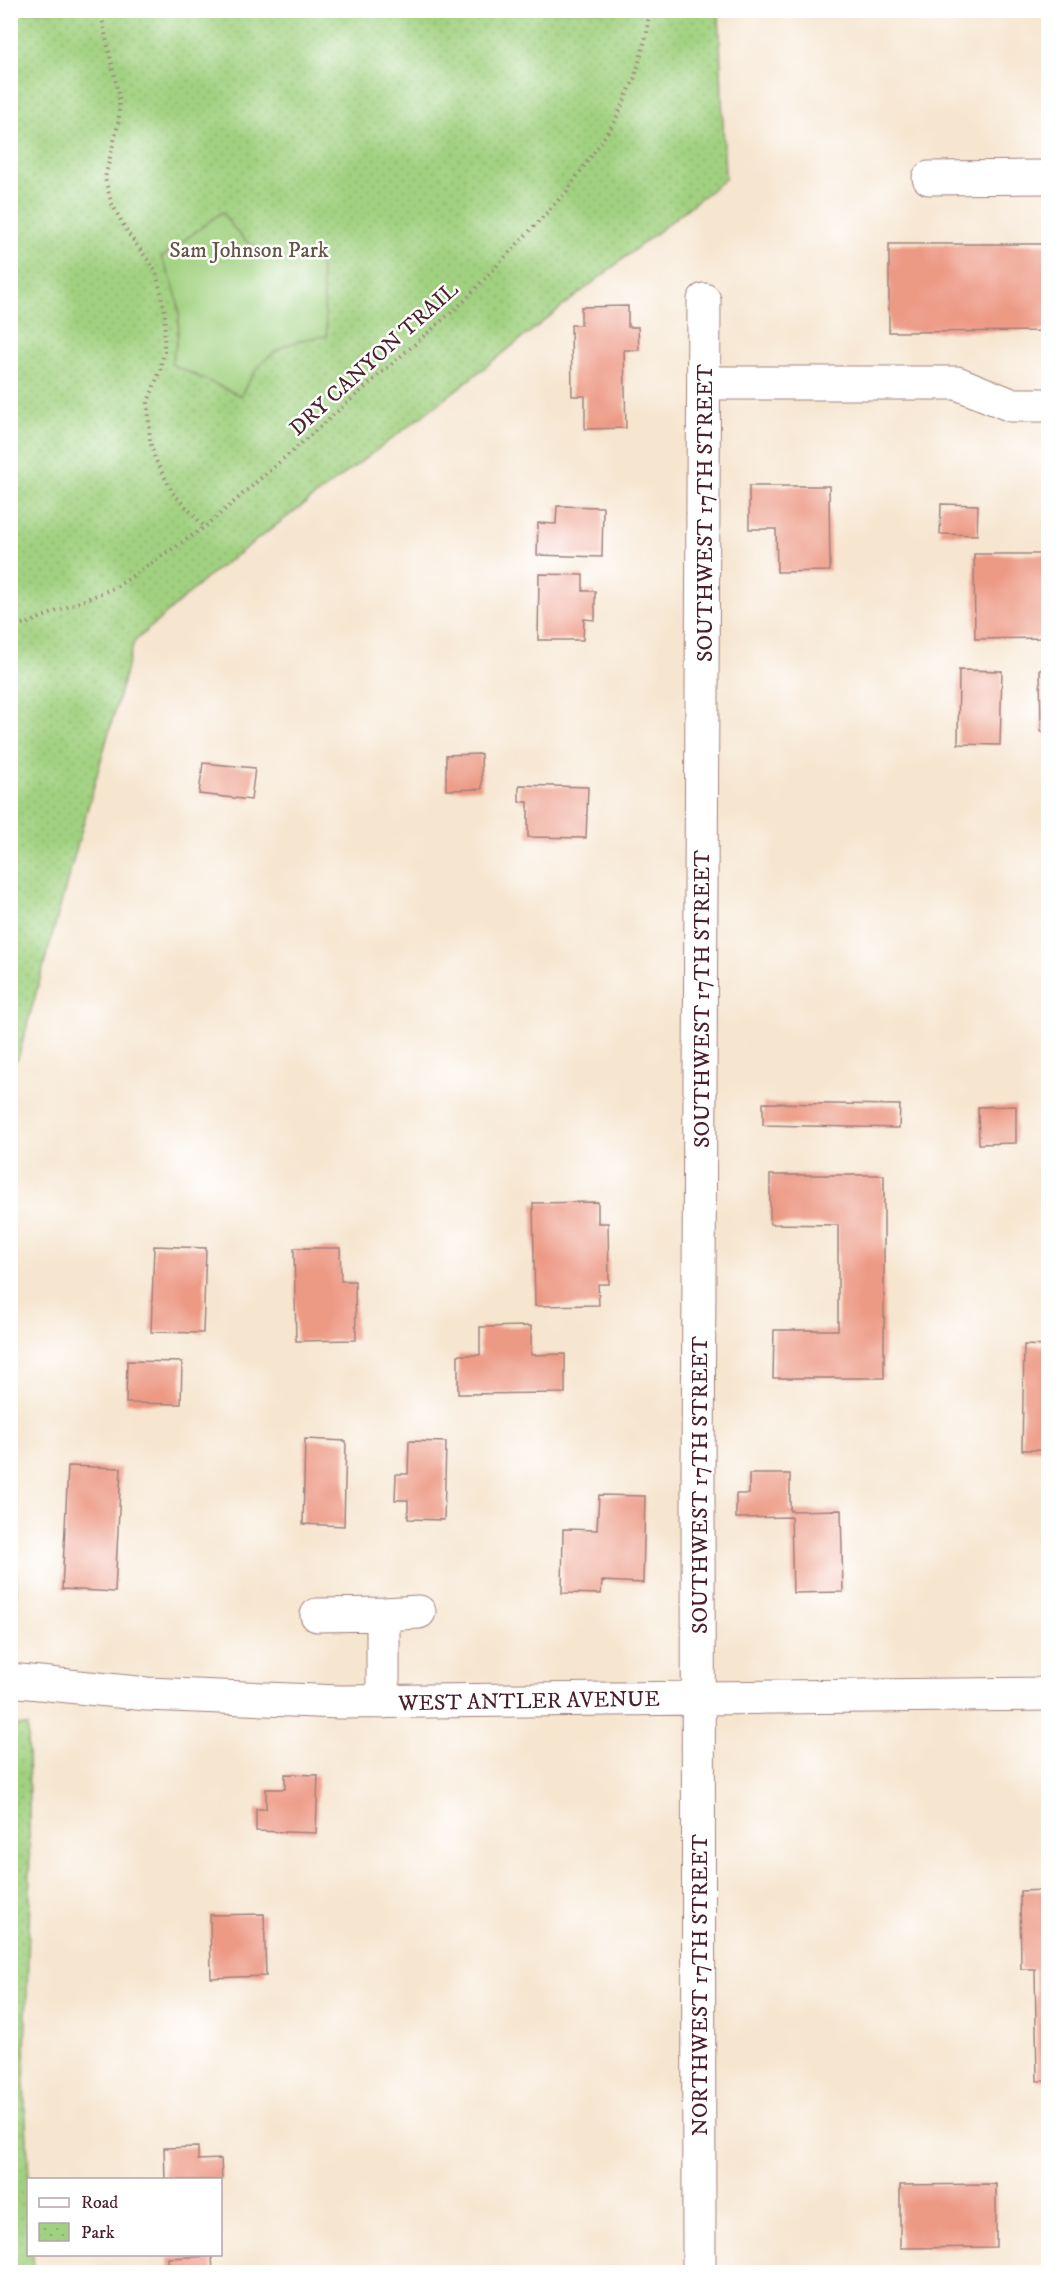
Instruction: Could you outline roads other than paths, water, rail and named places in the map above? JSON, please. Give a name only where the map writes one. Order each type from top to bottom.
[{"type":"street","points":[[929,178],[1048,177]]},
{"type":"street","name":"SOUTHWEST 17TH STREET","points":[[699,1698],[704,300]]},
{"type":"street","points":[[705,383],[957,383],[1011,405],[1048,405]]},
{"type":"street","points":[[317,1615],[419,1612]]},
{"type":"street","points":[[382,1614],[382,1702]]},
{"type":"street","name":"WEST ANTLER AVENUE","points":[[10,1680],[147,1695],[340,1702],[1048,1694]]},
{"type":"street","name":"NORTHWEST 17TH STREET","points":[[699,1698],[699,2272]]},
{"type":"park label","name":"Sam Johnson Park","points":[[249,249]]}]
